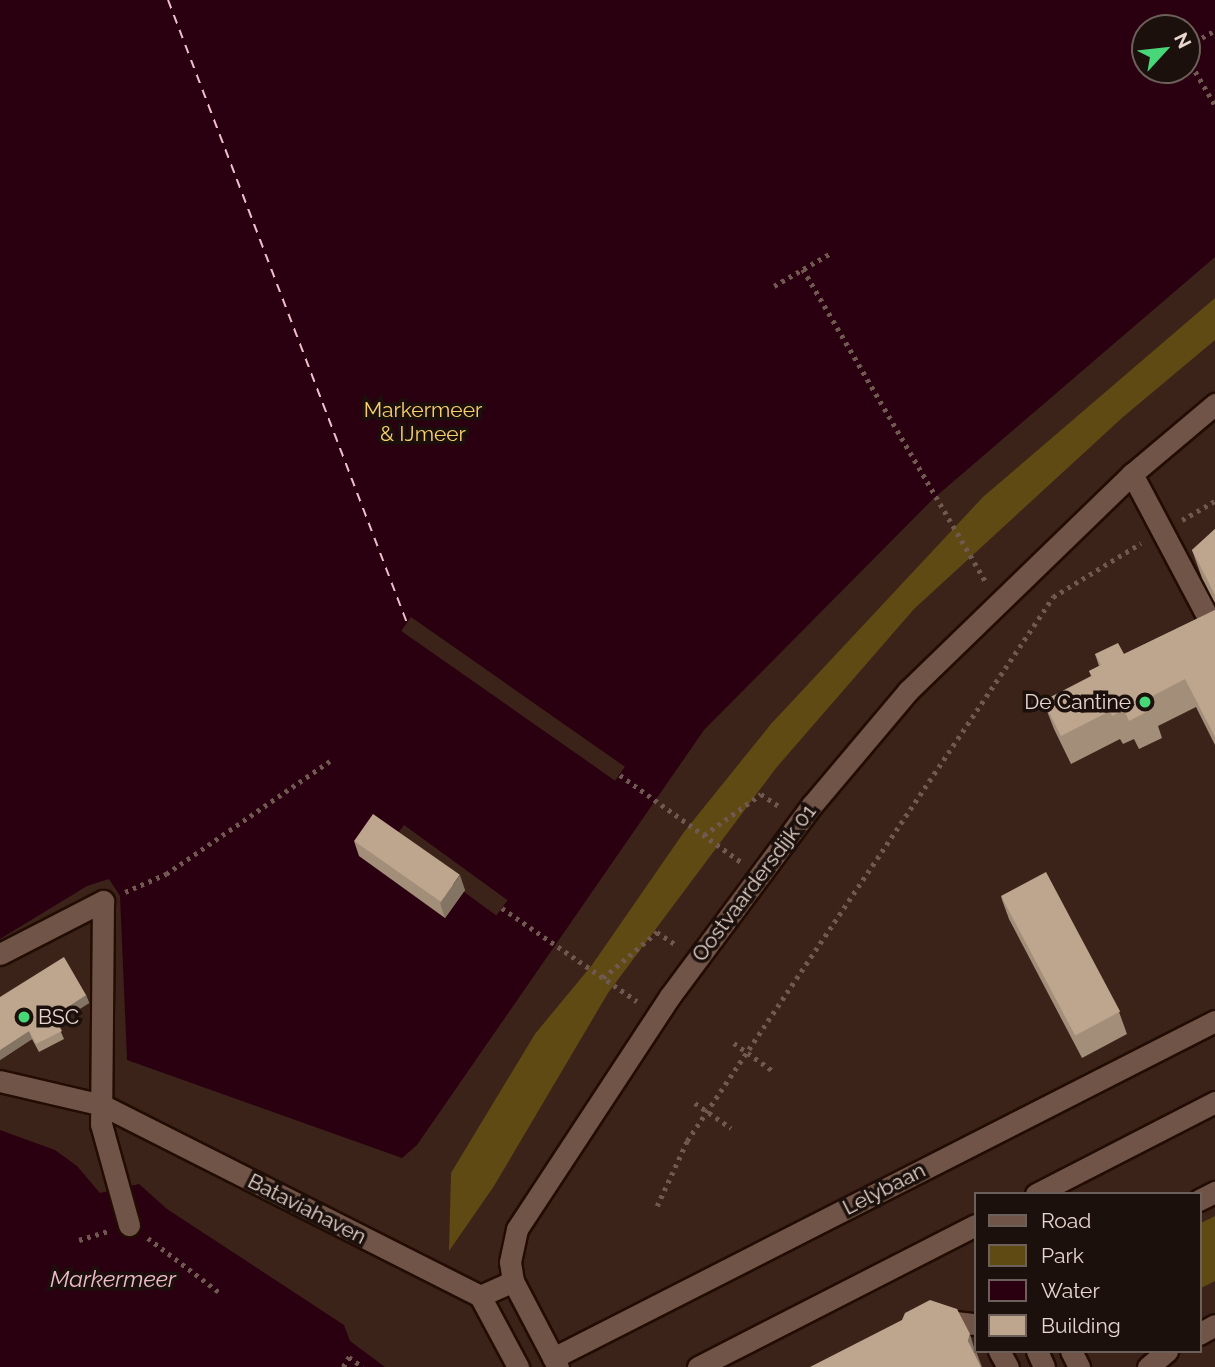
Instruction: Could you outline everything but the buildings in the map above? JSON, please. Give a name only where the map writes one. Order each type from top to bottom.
[{"type":"street","name":"Oostvaardersdijk 01","points":[[555,1362],[513,1281],[510,1262],[517,1229],[697,959],[800,821],[908,691],[1132,474],[1215,404]]},
{"type":"street","points":[[1132,474],[1215,631]]},
{"type":"street","points":[[0,954],[103,901],[101,1124],[122,1227]]},
{"type":"street","name":"Lelybaan","points":[[555,1362],[1215,1021]]},
{"type":"street","name":"Bataviahaven","points":[[0,1081],[102,1105],[480,1296]]},
{"type":"street","points":[[1040,1192],[1215,1102]]},
{"type":"street","points":[[698,1367],[974,1226]]},
{"type":"street","points":[[513,1281],[480,1296],[518,1367]]},
{"type":"street","points":[[918,1341],[955,1322],[974,1324]]},
{"type":"street","points":[[1148,1367],[1165,1353]]},
{"type":"path","points":[[1201,38],[1212,32]]},
{"type":"path","points":[[1201,81],[1215,105]]},
{"type":"path","points":[[774,286],[831,253]]},
{"type":"path","points":[[803,269],[971,560]]},
{"type":"path","points":[[657,1206],[687,1141],[1053,597],[1215,501]]},
{"type":"path","points":[[103,901],[166,874],[330,761]]},
{"type":"path","points":[[620,775],[722,849]]},
{"type":"path","points":[[704,835],[761,794],[800,821]]},
{"type":"path","points":[[502,908],[620,990]]},
{"type":"path","points":[[603,978],[657,932],[697,959]]},
{"type":"path","points":[[734,1043],[773,1071]]},
{"type":"path","points":[[695,1104],[731,1128]]},
{"type":"path","points":[[79,1240],[122,1227]]},
{"type":"path","points":[[150,1243],[219,1292]]},
{"type":"path","points":[[344,1367],[349,1357],[363,1367]]},
{"type":"green space","points":[[1215,298],[1215,340],[1123,417],[914,609],[776,768],[608,993],[494,1186],[449,1251],[451,1173],[535,1034],[592,965],[684,832],[771,724],[983,497]]},
{"type":"green space","points":[[1215,1216],[1215,1281],[1201,1288],[1201,1223]]},
{"type":"water","name":"Markermeer & IJmeer","points":[[0,0],[1215,0],[1215,257],[933,499],[704,730],[417,1145],[402,1158],[127,1060],[120,896],[109,879],[87,886],[0,939]]},
{"type":"water","name":"Markermeer","points":[[0,1130],[55,1150],[77,1166],[100,1193],[139,1184],[167,1209],[344,1325],[350,1341],[385,1367],[0,1367]]},
{"type":"pier","points":[[411,617],[625,767],[615,781],[401,631]]},
{"type":"pier","points":[[404,825],[508,900],[496,916],[393,840]]},
{"type":"ferry route","points":[[168,0],[407,623]]},
{"type":"place","name":"De Cantine","points":[[1145,702]]},
{"type":"place","name":"BSC","points":[[24,1017]]}]
